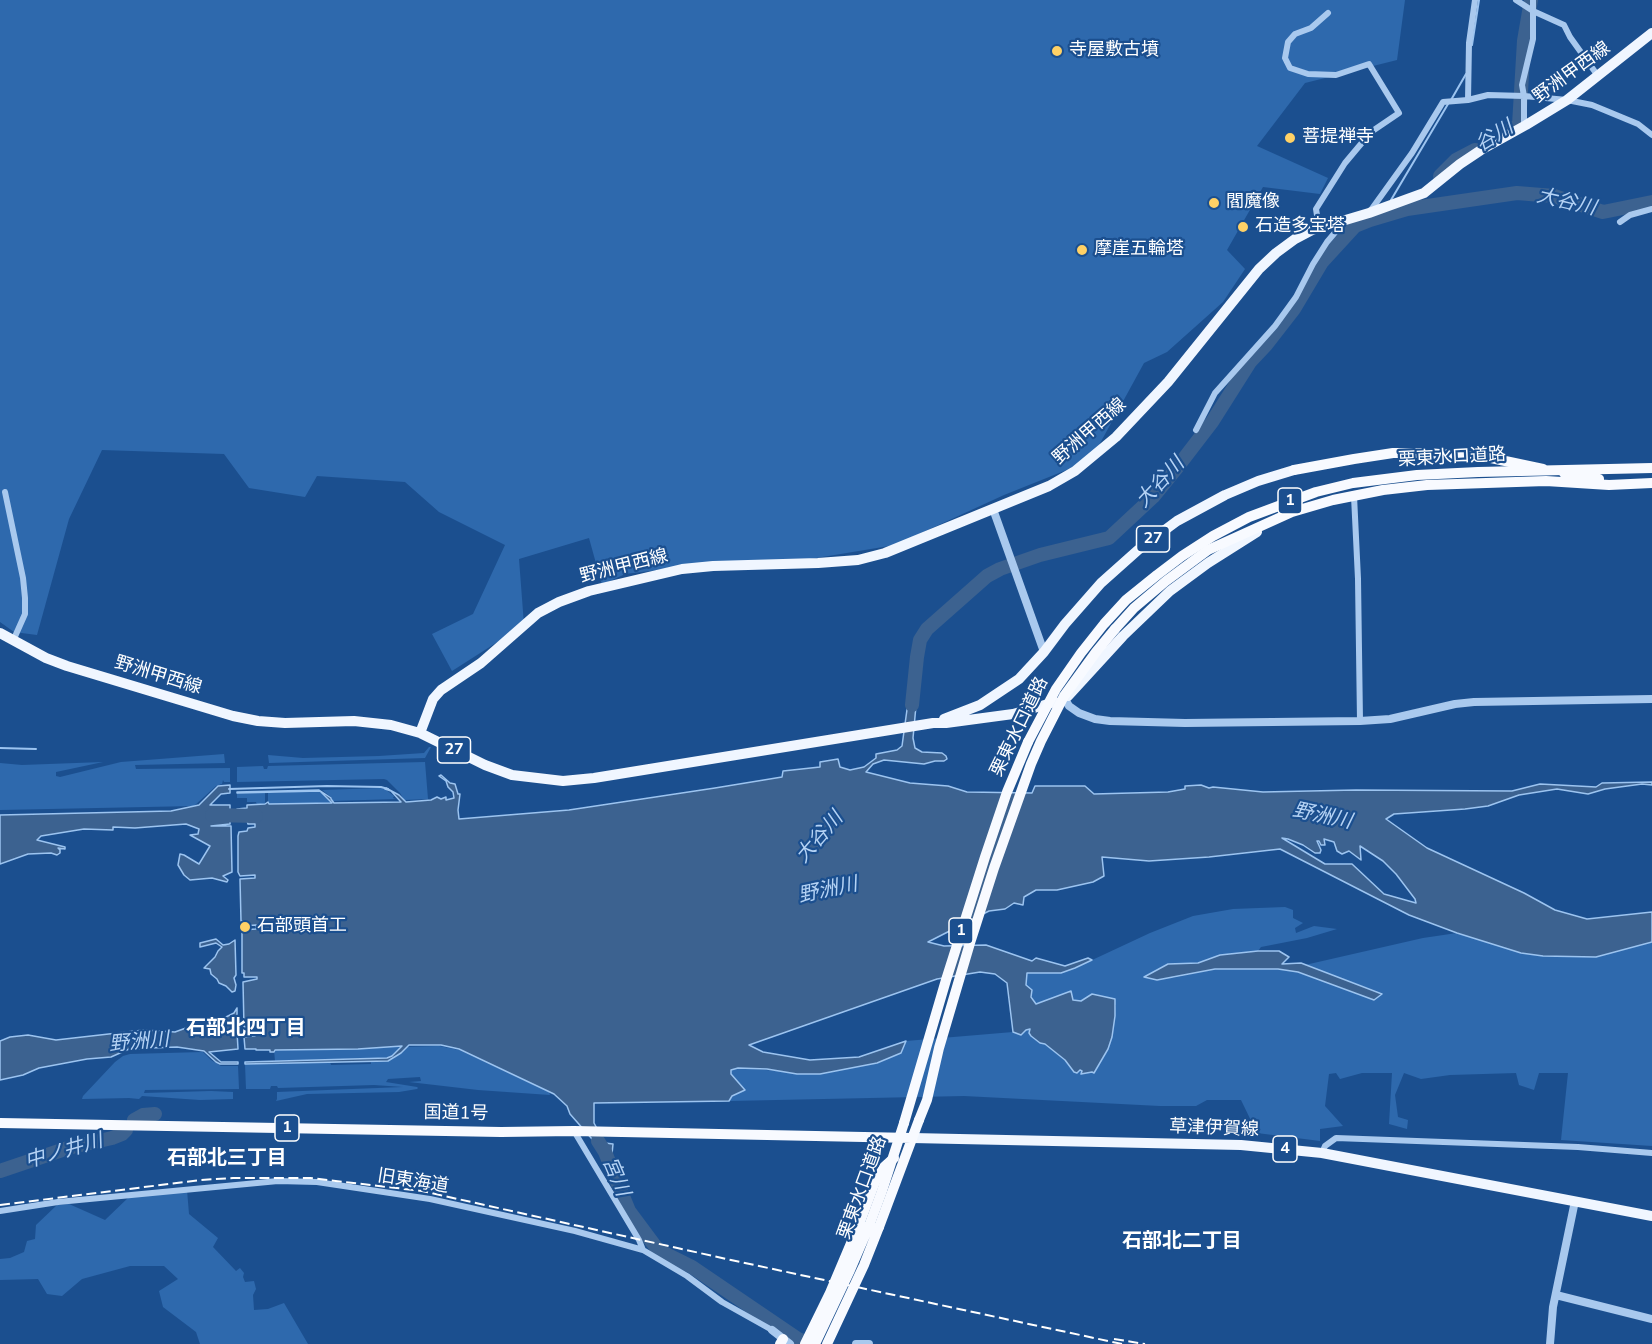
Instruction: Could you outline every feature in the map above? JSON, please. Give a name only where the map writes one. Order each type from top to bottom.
[{"type":"highway","name":"1","points":[[1294,470],[1393,453],[1427,453],[1491,458],[1551,471],[1635,483]]},
{"type":"highway","name":"栗東水口道路","points":[[815,1344],[850,1270],[882,1191],[946,980],[1007,792],[1033,731],[1056,689],[1080,652],[1126,600],[1156,575],[1213,536],[1249,517],[1316,492],[1353,483],[1417,475],[1652,468]]},
{"type":"highway","name":"栗東水口道路","points":[[912,1138],[927,1100],[939,1048],[973,932],[1031,764],[1064,696],[1096,652],[1134,608],[1208,550],[1292,512],[1354,495],[1427,484],[1546,481],[1609,485],[1652,483]]},
{"type":"highway","name":"国道1号","points":[[0,1123],[912,1138]]},
{"type":"highway","name":"1","points":[[805,1344],[830,1293],[875,1182],[884,1167],[900,1154],[912,1138]]},
{"type":"highway","name":"1","points":[[827,1344],[879,1227],[912,1138]]},
{"type":"main road","name":"野洲甲西線","points":[[420,733],[433,699],[441,690],[482,663],[538,613],[560,602],[589,591],[682,569],[858,560],[885,553],[1049,486],[1075,471],[1116,437],[1168,382],[1259,269],[1276,253],[1295,239],[1319,228],[1352,221],[1424,193],[1481,150],[1567,100],[1652,33]]},
{"type":"main road","name":"27","points":[[1044,652],[1101,583],[1138,550],[1177,521],[1225,495],[1258,481],[1294,470]]},
{"type":"main road","points":[[1065,699],[1123,636],[1170,591],[1236,544],[1292,512]]},
{"type":"main road","name":"野洲甲西線","points":[[0,633],[46,658],[67,666],[233,716],[285,723],[354,721],[391,725],[420,733],[484,765],[512,776],[563,781],[594,778],[933,723],[1013,714],[1065,699]]},
{"type":"main road","name":"野洲甲西線","points":[[933,723],[980,705],[995,696],[1019,679],[1044,652]]},
{"type":"main road","name":"草津伊賀線","points":[[912,1138],[1242,1145],[1322,1153],[1652,1216]]},
{"type":"street","points":[[1468,100],[1469,43],[1475,0]]},
{"type":"street","points":[[1516,0],[1533,11],[1564,25],[1598,76]]},
{"type":"street","points":[[1524,126],[1522,85],[1533,39],[1533,0]]},
{"type":"street","points":[[1319,228],[1316,208],[1345,163],[1371,132],[1399,113],[1369,64],[1336,75],[1308,74],[1290,68],[1285,58],[1288,42],[1295,34],[1311,28],[1328,13]]},
{"type":"street","points":[[1369,213],[1412,153],[1443,102],[1468,100],[1488,95],[1567,100],[1592,105],[1638,124],[1652,135]]},
{"type":"street","points":[[1620,222],[1630,215],[1652,210]]},
{"type":"street","points":[[1196,430],[1215,393],[1275,326],[1296,297],[1327,242],[1352,221]]},
{"type":"street","points":[[5,492],[25,598],[25,614],[14,641]]},
{"type":"street","points":[[1354,495],[1360,721]]},
{"type":"street","points":[[993,509],[1044,652]]},
{"type":"street","points":[[1065,699],[1069,706],[1079,713],[1110,722],[1185,723],[1360,721],[1390,719],[1455,704],[1474,702],[1652,699]]},
{"type":"street","points":[[578,1131],[643,1250]]},
{"type":"street","points":[[1322,1153],[1325,1146],[1336,1138],[1652,1153]]},
{"type":"street","name":"旧東海道","points":[[0,1211],[58,1202],[256,1182],[317,1182],[430,1199],[575,1231],[643,1250],[687,1276],[722,1302],[772,1330],[784,1342]]},
{"type":"street","points":[[1550,1344],[1553,1306],[1575,1201]]},
{"type":"street","points":[[1556,1295],[1652,1319]]},
{"type":"street","points":[[856,1344],[869,1344]]},
{"type":"shaded area","points":[[0,0],[1405,0],[1397,60],[1305,83],[1257,146],[1328,178],[1320,194],[1263,187],[1227,250],[1245,269],[1223,302],[1167,352],[1144,363],[1098,447],[1074,467],[1004,495],[895,545],[786,563],[718,563],[625,574],[602,585],[589,538],[519,559],[524,625],[452,671],[432,634],[473,614],[505,545],[439,512],[405,482],[317,476],[305,497],[249,488],[224,454],[102,450],[69,519],[37,635],[14,632],[0,622]]},
{"type":"shaded area","points":[[431,747],[425,758],[269,763],[268,755],[303,758],[379,756],[424,753]]},
{"type":"shaded area","points":[[224,754],[225,763],[135,765],[136,769],[230,768],[230,782],[223,780],[222,784],[216,786],[194,806],[0,810],[0,763],[22,765],[103,762],[56,772],[56,776],[60,777],[121,762]]},
{"type":"shaded area","points":[[425,762],[428,799],[404,800],[400,793],[384,779],[237,782],[237,767],[263,766],[267,769],[268,766]]},
{"type":"shaded area","points":[[381,788],[396,799],[333,801],[322,790]]},
{"type":"shaded area","points":[[320,791],[332,803],[269,804],[268,801],[268,793]]},
{"type":"shaded area","points":[[237,793],[265,793],[265,804],[257,805],[256,802],[247,802],[247,798],[237,798]]},
{"type":"shaded area","points":[[1285,907],[1293,910],[1293,918],[1303,923],[1295,928],[1296,933],[1314,926],[1337,929],[1307,938],[1261,947],[1258,951],[1220,955],[1198,963],[1168,964],[1173,978],[1215,969],[1278,969],[1298,972],[1374,1000],[1382,993],[1305,965],[1423,938],[1457,933],[1521,953],[1543,956],[1596,957],[1652,942],[1652,1146],[1561,1140],[1568,1073],[1539,1073],[1534,1090],[1519,1085],[1516,1073],[1450,1075],[1421,1079],[1404,1073],[1395,1095],[1398,1117],[1408,1120],[1407,1129],[1389,1124],[1392,1073],[1362,1073],[1340,1079],[1336,1073],[1329,1074],[1325,1106],[1343,1126],[1320,1129],[1320,1141],[1257,1133],[1241,1100],[1207,1100],[1196,1106],[964,1096],[729,1101],[741,1085],[731,1074],[731,1070],[738,1068],[820,1074],[878,1063],[901,1053],[906,1041],[1013,1032],[1021,1035],[1026,1029],[1030,1029],[1029,1033],[1034,1039],[1045,1044],[1069,1064],[1082,1071],[1081,1074],[1094,1073],[1112,1037],[1116,1005],[1073,1000],[1071,992],[1036,1004],[1026,985],[1026,973],[1061,973],[1193,916],[1233,909]]},
{"type":"shaded area","points":[[403,1045],[387,1058],[275,1061],[274,1050],[358,1049]]},
{"type":"shaded area","points":[[439,1046],[459,1050],[549,1092],[550,1095],[409,1082],[421,1081],[420,1077],[388,1079],[386,1082],[418,1088],[399,1092],[307,1094],[276,1101],[277,1092],[403,1087],[374,1085],[278,1088],[271,1086],[270,1089],[246,1089],[245,1064],[330,1062],[331,1065],[371,1064],[371,1061],[393,1059],[405,1047]]},
{"type":"shaded area","points":[[203,1052],[221,1066],[238,1066],[239,1089],[145,1090],[144,1093],[233,1092],[233,1099],[200,1100],[142,1096],[139,1099],[82,1099],[123,1056]]},
{"type":"shaded area","points":[[187,1190],[189,1214],[218,1238],[213,1247],[236,1271],[240,1268],[244,1273],[245,1282],[254,1281],[256,1289],[253,1295],[254,1310],[268,1309],[284,1303],[308,1344],[200,1344],[196,1332],[163,1307],[159,1291],[178,1279],[164,1266],[130,1266],[82,1279],[62,1296],[47,1294],[38,1279],[0,1280],[0,1259],[10,1258],[24,1252],[27,1241],[35,1239],[36,1225],[57,1205],[69,1204],[105,1220],[130,1196]]},
{"type":"water","name":"野洲川","points":[[912,688],[916,688],[913,738],[915,748],[922,752],[942,753],[947,759],[924,764],[884,760],[873,764],[866,772],[910,783],[948,786],[967,792],[1032,793],[1035,786],[1085,786],[1094,794],[1168,792],[1185,789],[1185,786],[1201,785],[1209,788],[1263,792],[1512,791],[1540,784],[1596,787],[1602,783],[1652,782],[1652,785],[1642,784],[1605,789],[1588,794],[1557,789],[1519,795],[1488,806],[1394,814],[1386,819],[1427,848],[1555,910],[1587,919],[1652,912],[1652,942],[1596,957],[1543,956],[1521,953],[1409,915],[1280,849],[1149,861],[1102,857],[1104,876],[1093,882],[1057,890],[1036,890],[1024,897],[1023,905],[1014,903],[1005,909],[989,911],[928,942],[944,946],[986,945],[1032,961],[1036,958],[1065,966],[1088,958],[1092,960],[1061,973],[1027,973],[1026,985],[1032,990],[1031,997],[1036,1004],[1071,991],[1073,1000],[1081,1001],[1092,994],[1115,999],[1112,1037],[1094,1073],[1081,1074],[1080,1070],[1077,1073],[1074,1072],[1065,1060],[1031,1036],[1030,1029],[1021,1035],[1013,1032],[1007,983],[995,974],[980,972],[937,979],[749,1045],[763,1052],[810,1060],[859,1057],[906,1041],[901,1053],[877,1063],[820,1074],[738,1068],[731,1070],[731,1074],[745,1090],[732,1096],[729,1101],[594,1103],[594,1123],[605,1143],[613,1144],[612,1154],[604,1156],[570,1114],[567,1106],[554,1094],[459,1049],[441,1045],[409,1045],[388,1061],[245,1064],[245,1062],[387,1058],[402,1046],[275,1050],[274,1052],[245,1049],[244,1037],[255,1036],[255,1031],[259,1028],[244,1027],[243,982],[257,979],[257,977],[244,977],[242,973],[242,931],[256,929],[256,925],[243,926],[241,921],[240,879],[255,878],[255,875],[240,876],[238,872],[238,836],[239,832],[255,827],[255,824],[238,821],[237,809],[268,802],[269,804],[332,803],[320,791],[237,792],[319,790],[331,798],[334,803],[401,802],[386,788],[399,795],[406,802],[431,800],[437,797],[441,799],[446,797],[446,800],[454,798],[446,781],[439,776],[441,775],[450,783],[455,784],[460,794],[459,819],[569,810],[715,788],[782,777],[783,771],[820,767],[820,762],[838,759],[840,767],[850,770],[864,767],[876,758],[876,754],[897,750],[902,746],[909,695],[911,695]],"holes":[[[1282,838],[1315,853],[1320,853],[1321,850],[1317,841],[1325,845],[1324,839],[1334,842],[1337,851],[1342,854],[1349,851],[1361,860],[1360,846],[1383,861],[1396,874],[1416,903],[1384,894],[1352,864],[1325,864]]]},
{"type":"water","points":[[230,785],[230,793],[221,794],[210,805],[230,805],[230,824],[211,826],[231,826],[232,872],[223,876],[228,880],[227,882],[212,878],[190,880],[184,875],[178,865],[180,854],[199,864],[210,846],[190,835],[198,834],[199,829],[186,824],[135,828],[113,827],[113,830],[84,829],[41,836],[37,840],[65,847],[65,849],[58,848],[60,853],[57,855],[28,854],[0,864],[0,815],[171,811],[199,805],[218,786]]},
{"type":"water","points":[[216,939],[223,945],[235,940],[236,975],[234,978],[236,985],[235,991],[232,992],[219,983],[211,974],[210,969],[204,968],[222,947],[216,943],[200,947],[200,943]]},
{"type":"water","points":[[1279,951],[1289,957],[1282,964],[1301,963],[1382,994],[1374,1000],[1298,972],[1278,969],[1215,969],[1157,980],[1144,977],[1168,964],[1198,963],[1220,955]]},
{"type":"water","name":"野洲川","points":[[237,1008],[237,1029],[216,1031],[237,1031],[238,1049],[209,1052],[221,1062],[238,1062],[238,1064],[220,1064],[204,1051],[177,1047],[129,1049],[111,1057],[39,1068],[23,1075],[0,1080],[0,1041],[10,1037],[28,1035],[56,1040],[144,1030],[175,1032],[205,1021],[219,1024]]},
{"type":"waterway","points":[[1472,45],[1479,0]]},
{"type":"waterway","name":"谷川","points":[[1505,133],[1519,125],[1524,41],[1531,0]]},
{"type":"waterway","points":[[1451,100],[1466,74]]},
{"type":"waterway","points":[[1391,200],[1448,104]]},
{"type":"waterway","name":"谷川","points":[[1440,176],[1456,160],[1475,150]]},
{"type":"waterway","name":"大谷川","points":[[912,705],[920,640],[927,629],[987,576],[1040,555],[1109,538],[1153,497],[1212,422],[1250,362],[1294,309],[1322,262],[1355,226],[1407,209],[1517,193],[1554,196],[1603,212],[1652,202]]},
{"type":"waterway","points":[[0,748],[36,749]]},
{"type":"waterway","points":[[229,789],[327,786],[388,789]]},
{"type":"waterway","points":[[212,815],[256,816]]},
{"type":"waterway","name":"中ノ井川","points":[[134,1120],[143,1115],[155,1114]]},
{"type":"waterway","name":"中ノ井川","points":[[0,1171],[68,1148],[112,1138],[126,1130]]},
{"type":"waterway","name":"宮川","points":[[598,1141],[605,1152],[629,1211],[658,1250],[692,1267],[798,1339],[810,1344]]},
{"type":"railway","points":[[0,1205],[233,1178],[310,1178],[422,1191],[1122,1344]]},
{"type":"railway","points":[[1114,1339],[1145,1344]]},
{"type":"place","name":"寺屋敷古墳","points":[[1057,51]]},
{"type":"place","name":"菩提禅寺","points":[[1290,138]]},
{"type":"place","name":"閻魔像","points":[[1214,203]]},
{"type":"place","name":"石造多宝塔","points":[[1243,227]]},
{"type":"place","name":"摩崖五輪塔","points":[[1082,250]]},
{"type":"place","name":"石部頭首工","points":[[245,927]]},
{"type":"district","name":"石部北四丁目","points":[[246,1029]]},
{"type":"district","name":"石部北三丁目","points":[[227,1159]]},
{"type":"district","name":"石部北二丁目","points":[[1182,1242]]}]
